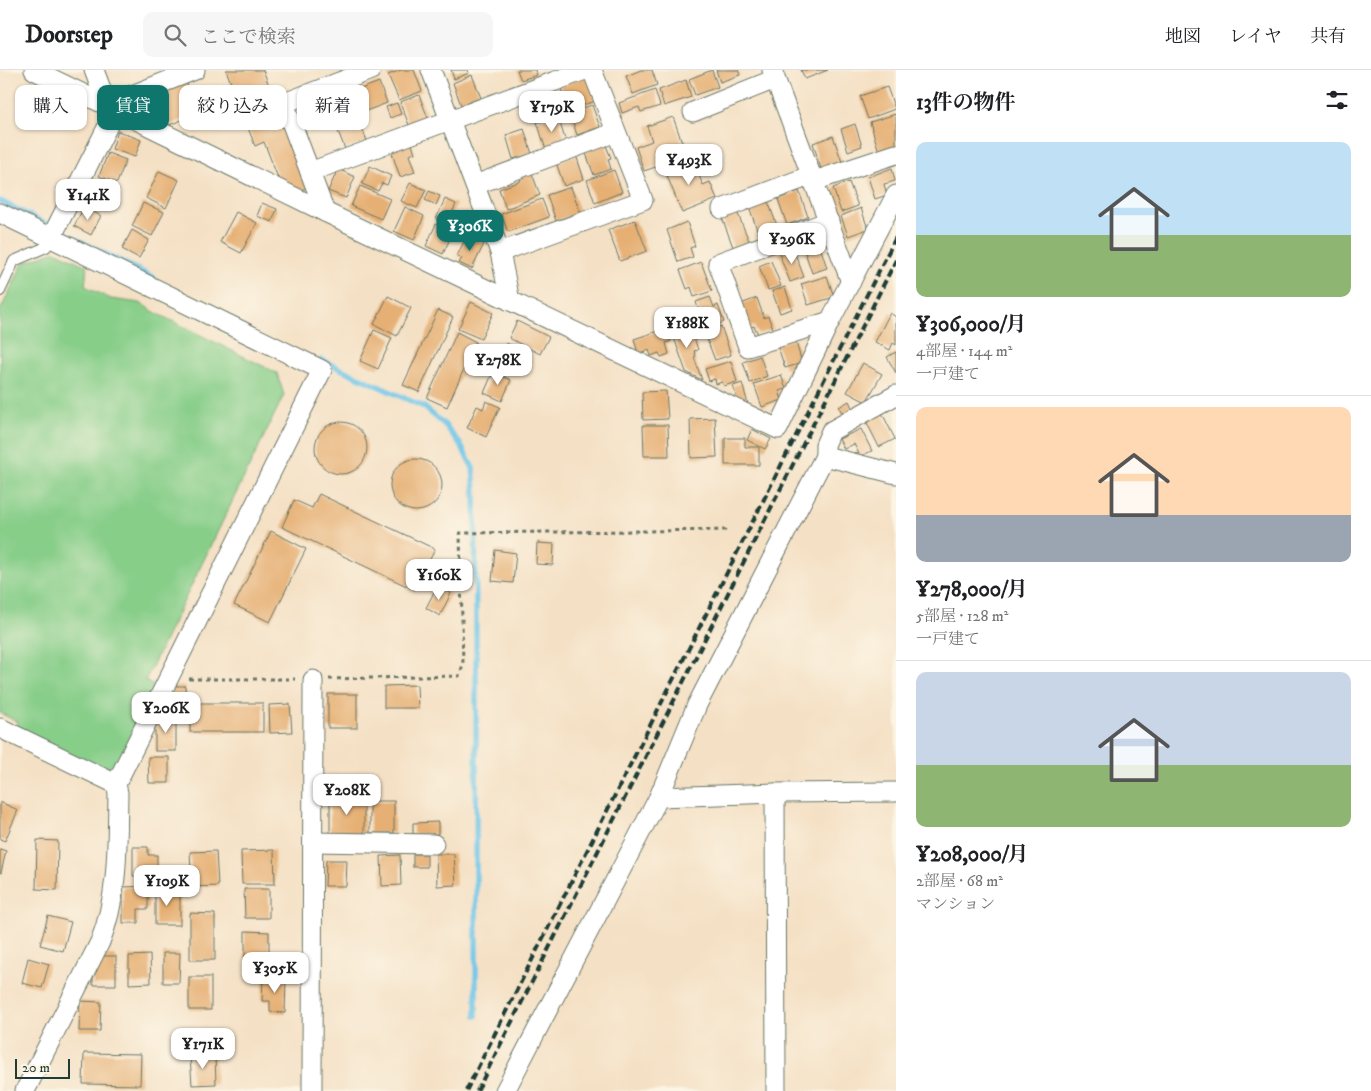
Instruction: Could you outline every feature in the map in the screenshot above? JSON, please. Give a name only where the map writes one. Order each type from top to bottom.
[{"type":"street","points":[[34,70],[97,101]]},
{"type":"street","points":[[94,70],[101,85]]},
{"type":"street","points":[[162,85],[195,70]]},
{"type":"street","points":[[325,212],[284,103],[372,70]]},
{"type":"street","points":[[432,70],[500,252],[510,301]]},
{"type":"street","points":[[310,172],[585,70]]},
{"type":"street","points":[[500,252],[643,200],[592,70]]},
{"type":"street","points":[[693,112],[773,74],[851,282]]},
{"type":"street","points":[[54,232],[102,130]]},
{"type":"street","points":[[157,130],[778,429],[830,322],[896,195]]},
{"type":"street","points":[[475,185],[616,132]]},
{"type":"street","points":[[722,209],[813,178],[896,154]]},
{"type":"street","points":[[0,213],[54,232],[322,370],[116,784],[118,793],[115,883],[108,922],[100,942],[25,1091]]},
{"type":"street","points":[[829,221],[718,263],[748,347],[830,322]]},
{"type":"street","points":[[505,1091],[659,797],[697,705],[825,456],[825,444],[831,431],[896,395]]},
{"type":"street","points":[[825,456],[896,474]]},
{"type":"street","points":[[312,1091],[313,680]]},
{"type":"street","points":[[0,728],[116,784]]},
{"type":"street","points":[[659,797],[776,793],[896,792]]},
{"type":"street","points":[[776,793],[776,1091]]},
{"type":"street","points":[[313,842],[434,844]]},
{"type":"lane","points":[[0,291],[14,261],[46,247],[54,232]]},
{"type":"path","points":[[168,678],[313,680],[459,676],[463,665],[460,533],[730,530]]},
{"type":"green space","points":[[55,251],[87,266],[85,286],[111,299],[140,303],[156,313],[277,373],[284,395],[145,681],[156,687],[115,771],[108,773],[16,728],[18,722],[0,713],[0,311],[23,263]]},
{"type":"building","points":[[226,70],[263,70],[269,85],[232,85]]},
{"type":"building","points":[[401,70],[414,70],[422,91],[399,100],[388,75]]},
{"type":"building","points":[[451,70],[468,70],[469,73],[454,79]]},
{"type":"building","points":[[517,70],[535,70],[537,75],[521,80]]},
{"type":"building","points":[[641,70],[652,70],[657,85],[633,94],[626,76]]},
{"type":"building","points":[[712,70],[718,87],[695,95],[689,79]]},
{"type":"building","points":[[716,70],[738,70],[740,75],[720,82]]},
{"type":"building","points":[[801,70],[828,70],[805,79]]},
{"type":"building","points":[[472,75],[481,98],[461,105],[453,83]]},
{"type":"building","points":[[587,76],[596,101],[568,110],[560,86]]},
{"type":"building","points":[[185,79],[187,85],[179,85],[179,121],[169,125],[169,86]]},
{"type":"building","points":[[686,80],[691,97],[664,106],[659,90]]},
{"type":"building","points":[[379,82],[387,103],[369,110],[369,86]]},
{"type":"building","points":[[887,87],[895,109],[868,119],[860,96]]},
{"type":"building","points":[[655,90],[660,106],[641,112],[639,107],[622,113],[619,103]]},
{"type":"building","points":[[419,95],[428,118],[409,125],[400,102]]},
{"type":"building","points":[[397,103],[401,114],[390,118],[386,107]]},
{"type":"building","points":[[592,105],[600,127],[577,135],[570,113]]},
{"type":"building","points":[[896,114],[896,147],[879,152],[870,122]]},
{"type":"building","points":[[558,116],[566,143],[546,150],[537,122]]},
{"type":"building","points":[[673,117],[687,156],[644,171],[636,147],[652,141],[647,126]]},
{"type":"building","points":[[855,124],[862,146],[848,151],[841,129]]},
{"type":"building","points":[[524,129],[532,154],[513,159],[506,135]]},
{"type":"building","points":[[249,130],[286,130],[308,187],[300,190],[280,183],[264,142],[255,146]]},
{"type":"building","points":[[338,130],[363,130],[367,141],[345,149]]},
{"type":"building","points":[[118,131],[141,140],[135,157],[112,149]]},
{"type":"building","points":[[833,136],[842,162],[821,169],[813,143]]},
{"type":"building","points":[[411,142],[415,153],[409,155],[415,172],[400,177],[391,150]]},
{"type":"building","points":[[605,143],[611,158],[608,159],[611,169],[594,175],[585,151]]},
{"type":"building","points":[[108,153],[126,160],[117,183],[99,176]]},
{"type":"building","points":[[576,155],[584,179],[564,186],[556,162]]},
{"type":"building","points":[[691,157],[703,185],[710,182],[717,199],[682,213],[664,168]]},
{"type":"building","points":[[370,166],[391,176],[387,185],[382,183],[378,191],[362,184]]},
{"type":"building","points":[[892,168],[895,181],[884,184],[887,195],[875,199],[868,177]]},
{"type":"building","points":[[338,169],[355,177],[346,198],[328,191]]},
{"type":"building","points":[[614,170],[622,192],[595,203],[587,180]]},
{"type":"building","points":[[159,171],[179,180],[166,208],[146,198]]},
{"type":"building","points":[[531,171],[540,195],[506,209],[499,189],[521,181],[519,176]]},
{"type":"building","points":[[97,180],[112,187],[100,211],[85,203]]},
{"type":"building","points":[[849,182],[858,206],[841,212],[833,188]]},
{"type":"building","points":[[410,183],[426,190],[417,208],[401,201]]},
{"type":"building","points":[[360,186],[390,199],[381,219],[351,206]]},
{"type":"building","points":[[571,187],[580,212],[556,221],[547,195]]},
{"type":"building","points":[[429,191],[440,196],[436,205],[425,200]]},
{"type":"building","points":[[799,191],[808,217],[787,225],[778,199]]},
{"type":"building","points":[[445,199],[456,204],[451,215],[461,219],[457,228],[436,219]]},
{"type":"building","points":[[542,199],[549,217],[508,232],[501,214]]},
{"type":"building","points":[[767,199],[778,228],[759,235],[749,207]]},
{"type":"building","points":[[143,203],[164,212],[152,236],[132,226]]},
{"type":"building","points":[[262,203],[277,209],[272,222],[257,216]]},
{"type":"building","points":[[84,207],[101,216],[91,235],[74,226]]},
{"type":"building","points":[[405,207],[424,216],[414,240],[394,231]]},
{"type":"building","points":[[861,208],[868,229],[848,236],[841,216]]},
{"type":"building","points":[[736,209],[749,241],[733,247],[721,215]]},
{"type":"building","points":[[236,212],[257,223],[241,253],[220,242]]},
{"type":"building","points":[[635,220],[647,251],[620,261],[608,230]]},
{"type":"building","points":[[687,222],[695,246],[690,248],[693,257],[678,262],[667,230]]},
{"type":"building","points":[[436,224],[453,232],[443,254],[426,246]]},
{"type":"building","points":[[132,230],[149,240],[139,258],[122,249]]},
{"type":"building","points":[[816,234],[827,268],[812,273],[801,240]]},
{"type":"building","points":[[467,235],[484,244],[472,269],[459,263],[462,258],[457,256]]},
{"type":"building","points":[[793,248],[804,277],[790,282],[779,253]]},
{"type":"building","points":[[771,261],[781,286],[768,290],[759,266]]},
{"type":"building","points":[[701,262],[712,291],[694,297],[691,287],[687,289],[680,270]]},
{"type":"building","points":[[827,276],[834,297],[808,305],[801,284]]},
{"type":"building","points":[[785,287],[792,309],[780,313],[772,291]]},
{"type":"building","points":[[388,296],[411,308],[397,336],[374,324]]},
{"type":"building","points":[[710,297],[714,307],[718,305],[724,322],[705,329],[696,302]]},
{"type":"building","points":[[757,298],[764,318],[768,316],[773,329],[758,334],[754,326],[747,328],[738,305]]},
{"type":"building","points":[[471,302],[493,313],[481,339],[458,329]]},
{"type":"building","points":[[438,310],[453,317],[419,392],[403,385]]},
{"type":"building","points":[[890,313],[896,317],[896,345],[893,343],[890,350],[875,342]]},
{"type":"building","points":[[517,321],[549,337],[540,354],[509,338]]},
{"type":"building","points":[[686,324],[689,332],[692,331],[698,350],[694,351],[696,356],[694,357],[702,380],[686,372],[671,329]]},
{"type":"building","points":[[721,326],[731,355],[715,360],[704,332]]},
{"type":"building","points":[[667,328],[671,341],[666,343],[669,354],[661,357],[659,353],[651,356],[649,350],[638,353],[634,339]]},
{"type":"building","points":[[374,330],[392,338],[378,369],[360,361]]},
{"type":"building","points":[[457,332],[476,342],[447,407],[427,398]]},
{"type":"building","points":[[795,339],[802,363],[785,368],[777,344]]},
{"type":"building","points":[[506,343],[525,352],[515,373],[495,364]]},
{"type":"building","points":[[896,352],[896,373],[887,357]]},
{"type":"building","points":[[760,356],[767,376],[750,383],[743,362]]},
{"type":"building","points":[[731,361],[737,382],[724,386],[722,382],[716,384],[715,379],[709,381],[705,369]]},
{"type":"building","points":[[863,363],[882,374],[866,402],[847,392]]},
{"type":"building","points":[[493,372],[511,380],[502,401],[484,393]]},
{"type":"building","points":[[781,375],[786,389],[779,391],[782,400],[762,407],[754,384]]},
{"type":"building","points":[[742,383],[748,404],[737,398],[733,386]]},
{"type":"building","points":[[666,391],[668,419],[643,420],[642,392]]},
{"type":"building","points":[[486,401],[500,407],[486,437],[467,428],[477,406],[483,409]]},
{"type":"building","points":[[849,401],[854,412],[844,417],[839,407]]},
{"type":"building","points":[[882,413],[895,439],[879,447],[866,421]]},
{"type":"building","points":[[715,418],[717,457],[691,458],[690,419]]},
{"type":"building","points":[[341,422],[355,426],[363,434],[367,448],[363,462],[355,470],[341,474],[327,470],[319,462],[315,448],[319,434],[327,426]]},
{"type":"building","points":[[643,425],[668,425],[669,456],[644,456]]},
{"type":"building","points":[[752,429],[771,439],[765,449],[747,440]]},
{"type":"building","points":[[861,429],[872,451],[860,456],[854,444],[844,449],[839,439]]},
{"type":"building","points":[[725,438],[745,438],[745,447],[759,447],[759,465],[725,465]]},
{"type":"building","points":[[416,459],[430,463],[438,471],[442,485],[438,499],[430,507],[416,511],[402,507],[394,499],[390,485],[394,471],[402,463]]},
{"type":"building","points":[[319,494],[435,549],[415,590],[282,527],[294,500],[312,508]]},
{"type":"building","points":[[271,531],[306,549],[270,622],[234,605]]},
{"type":"building","points":[[537,543],[554,544],[553,565],[536,564]]},
{"type":"building","points":[[495,550],[516,553],[513,583],[492,581]]},
{"type":"building","points":[[437,586],[451,593],[440,616],[426,608]]},
{"type":"building","points":[[417,685],[418,708],[384,708],[384,686]]},
{"type":"building","points":[[172,686],[185,686],[186,700],[172,700]]},
{"type":"building","points":[[328,694],[357,694],[357,728],[328,728]]},
{"type":"building","points":[[190,703],[263,703],[263,732],[190,732]]},
{"type":"building","points":[[290,704],[292,732],[270,733],[269,705]]},
{"type":"building","points":[[155,718],[176,718],[176,751],[155,751]]},
{"type":"building","points":[[148,757],[169,757],[169,783],[149,783]]},
{"type":"building","points":[[330,798],[364,798],[364,833],[330,833]]},
{"type":"building","points":[[370,801],[394,801],[394,833],[370,833]]},
{"type":"building","points":[[0,802],[18,810],[5,841],[0,839]]},
{"type":"building","points":[[438,822],[438,834],[413,834],[413,823]]},
{"type":"building","points":[[37,840],[58,841],[57,890],[36,889]]},
{"type":"building","points":[[133,847],[148,847],[148,855],[157,855],[157,876],[133,876]]},
{"type":"building","points":[[0,849],[6,851],[1,873],[0,873]]},
{"type":"building","points":[[274,850],[275,884],[242,884],[241,851]]},
{"type":"building","points":[[216,851],[218,886],[192,887],[190,852]]},
{"type":"building","points":[[413,854],[427,854],[427,867],[413,867]]},
{"type":"building","points":[[436,854],[454,854],[456,885],[437,886]]},
{"type":"building","points":[[400,855],[401,885],[382,886],[381,856]]},
{"type":"building","points":[[326,860],[347,860],[346,886],[325,886]]},
{"type":"building","points":[[148,886],[148,909],[138,909],[138,923],[123,923],[123,887]]},
{"type":"building","points":[[155,889],[180,890],[180,925],[155,925]]},
{"type":"building","points":[[244,889],[269,889],[269,918],[245,918]]},
{"type":"building","points":[[190,913],[215,914],[215,960],[190,960]]},
{"type":"building","points":[[48,916],[71,922],[63,951],[40,945]]},
{"type":"building","points":[[245,931],[269,932],[269,959],[245,958]]},
{"type":"building","points":[[163,953],[180,953],[179,983],[163,983]]},
{"type":"building","points":[[150,955],[151,983],[129,984],[129,956]]},
{"type":"building","points":[[99,956],[116,956],[116,985],[93,985],[93,966],[99,966]]},
{"type":"building","points":[[28,958],[49,964],[42,988],[22,983]]},
{"type":"building","points":[[189,977],[211,977],[211,1010],[189,1010]]},
{"type":"building","points":[[263,978],[286,979],[285,1013],[270,1012],[270,1001],[262,1001]]},
{"type":"building","points":[[80,1001],[101,1002],[100,1031],[79,1031]]},
{"type":"building","points":[[84,1053],[141,1054],[140,1085],[83,1084]]},
{"type":"building","points":[[215,1056],[216,1084],[192,1085],[190,1057]]},
{"type":"waterway","points":[[0,201],[154,278]]},
{"type":"waterway","points":[[321,360],[424,407],[445,425],[460,444],[473,468],[475,491],[476,622],[476,1016]]},
{"type":"railway","points":[[466,1091],[896,237]]},
{"type":"railway","points":[[477,1091],[896,260]]}]
